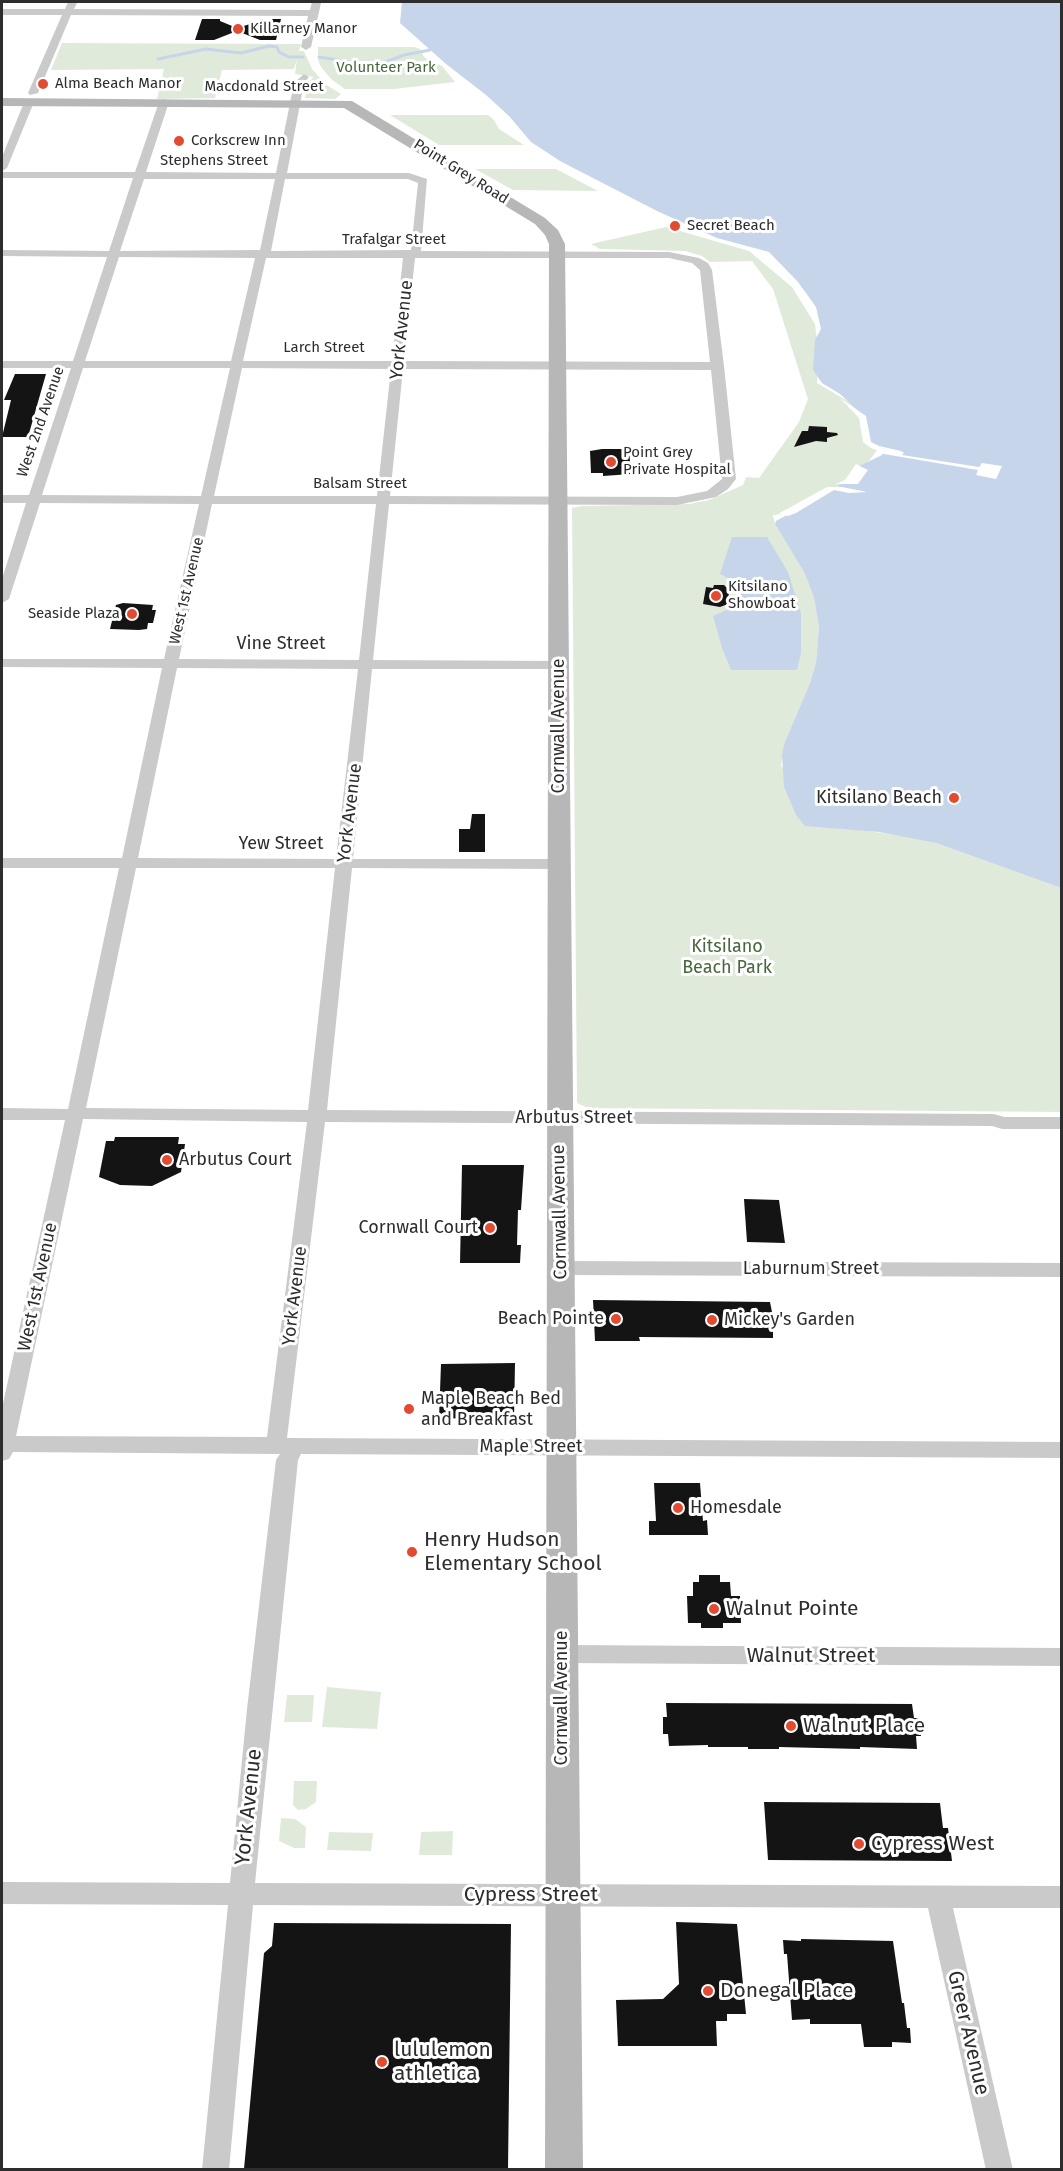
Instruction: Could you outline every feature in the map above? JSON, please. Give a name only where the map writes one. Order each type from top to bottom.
[{"type":"main road","name":"Macdonald Street","points":[[2,102],[31,98],[347,104]]},
{"type":"main road","name":"Point Grey Road","points":[[347,104],[540,221],[554,237],[558,255]]},
{"type":"main road","name":"Cornwall Avenue","points":[[558,255],[564,2169]]},
{"type":"street","points":[[2,173],[72,2]]},
{"type":"street","points":[[192,12],[195,2]]},
{"type":"street","points":[[306,47],[316,2]]},
{"type":"street","points":[[2,12],[313,13]]},
{"type":"street","name":"West 1st Avenue","points":[[2,1447],[260,258],[264,254],[282,176],[299,83],[304,77]]},
{"type":"street","name":"West 2nd Avenue","points":[[2,599],[164,102]]},
{"type":"street","name":"Stephens Street","points":[[2,173],[140,176],[409,176],[423,181]]},
{"type":"street","name":"York Avenue","points":[[215,2169],[243,1867],[287,1460],[285,1446],[317,1115],[410,258],[416,251],[423,181]]},
{"type":"street","name":"Trafalgar Street","points":[[2,254],[669,255],[694,260],[704,265],[718,366]]},
{"type":"street","name":"Larch Street","points":[[2,363],[718,366]]},
{"type":"street","name":"Balsam Street","points":[[2,499],[677,501],[702,497],[727,483],[730,474],[718,366]]},
{"type":"street","name":"Vine Street","points":[[2,663],[560,665]]},
{"type":"street","name":"Yew Street","points":[[2,862],[560,864]]},
{"type":"street","name":"Arbutus Street","points":[[2,1114],[317,1115],[560,1119],[983,1119],[1002,1123],[1062,1123]]},
{"type":"street","name":"Laburnum Street","points":[[561,1268],[1062,1270]]},
{"type":"street","name":"Maple Street","points":[[2,1447],[285,1446],[1062,1450]]},
{"type":"street","name":"Walnut Street","points":[[561,1654],[1062,1657]]},
{"type":"street","name":"Cypress Street","points":[[2,1893],[1062,1898]]},
{"type":"street","name":"Greer Avenue","points":[[938,1897],[1000,2169]]},
{"type":"green space","points":[[62,43],[301,44],[299,51],[304,51],[312,69],[320,78],[306,84],[314,77],[295,74],[297,59],[294,69],[222,70],[215,98],[157,99],[164,69],[51,70]]},
{"type":"green space","name":"Volunteer Park","points":[[318,47],[414,47],[420,49],[424,57],[442,66],[455,82],[394,89],[345,89],[332,80],[321,67],[318,60]]},
{"type":"green space","points":[[320,80],[341,94],[335,99],[305,98],[308,85]]},
{"type":"green space","points":[[390,115],[488,115],[499,129],[524,145],[439,145]]},
{"type":"green space","points":[[475,169],[556,169],[598,191],[513,190]]},
{"type":"green space","name":"Kitsilano Beach Park","points":[[666,227],[749,251],[792,287],[815,324],[819,356],[817,383],[856,406],[879,447],[849,489],[786,514],[773,515],[775,524],[805,574],[814,598],[819,627],[816,663],[784,744],[781,766],[848,828],[936,843],[1061,888],[1061,1112],[588,1108],[577,1103],[572,508],[689,504],[709,500],[743,485],[746,477],[759,478],[799,422],[808,399],[773,289],[752,261],[710,262],[702,256],[685,251],[600,249],[591,244]]},
{"type":"green space","points":[[327,1687],[381,1692],[377,1729],[322,1727]]},
{"type":"green space","points":[[287,1695],[314,1695],[312,1722],[284,1722]]},
{"type":"green space","points":[[294,1781],[317,1781],[316,1802],[306,1809],[298,1810],[293,1805]]},
{"type":"green space","points":[[281,1818],[295,1819],[306,1827],[305,1848],[294,1848],[279,1841]]},
{"type":"green space","points":[[453,1831],[452,1855],[419,1855],[421,1832]]},
{"type":"green space","points":[[329,1832],[373,1833],[371,1851],[327,1850]]},
{"type":"water","points":[[402,2],[1061,2],[1061,888],[936,843],[879,832],[805,826],[796,815],[784,787],[782,755],[784,744],[816,663],[819,627],[814,598],[805,574],[775,524],[776,521],[805,505],[814,496],[840,488],[838,485],[847,482],[855,468],[882,455],[882,450],[872,446],[862,417],[855,408],[840,394],[822,383],[813,370],[815,340],[821,329],[816,307],[798,282],[769,252],[717,238],[657,211],[560,161],[531,142],[509,116],[486,95],[446,64],[400,23]]},
{"type":"water","points":[[732,537],[767,537],[788,572],[801,613],[801,653],[797,670],[731,670],[713,616],[734,607],[741,597],[740,589],[735,582],[720,574]]},
{"type":"pier","points":[[840,398],[866,416],[871,442],[901,451],[904,453],[902,455],[979,467],[982,463],[1002,466],[996,479],[976,475],[978,470],[878,453],[879,451],[863,442],[859,418]]},
{"type":"pier","points":[[856,464],[868,470],[858,484],[836,484],[845,480]]},
{"type":"pier","points":[[827,487],[842,487],[867,492],[849,493],[834,490],[796,513],[788,516],[778,514]]},
{"type":"building","name":"Killarney Manor","points":[[202,19],[220,19],[237,28],[260,21],[260,19],[281,19],[276,40],[260,40],[237,31],[214,40],[195,40]]},
{"type":"building","points":[[15,374],[46,374],[28,437],[2,437],[11,400],[4,400]]},
{"type":"building","points":[[809,426],[827,427],[827,432],[838,435],[827,438],[827,442],[816,441],[794,447],[802,431],[808,431]]},
{"type":"building","name":"Point Grey Private Hospital","points":[[629,449],[631,474],[603,476],[603,473],[591,473],[590,451]]},
{"type":"building","name":"Kitsilano Showboat","points":[[714,585],[724,585],[729,590],[728,604],[720,607],[703,604],[706,587],[713,588]]},
{"type":"building","name":"Seaside Plaza","points":[[123,603],[153,605],[152,610],[156,610],[153,623],[148,623],[147,629],[110,629],[116,605]]},
{"type":"building","points":[[472,814],[485,814],[485,852],[459,852],[459,829],[470,829]]},
{"type":"building","name":"Arbutus Court","points":[[115,1137],[179,1137],[178,1144],[185,1144],[181,1172],[152,1186],[120,1185],[99,1177],[106,1141],[114,1141]]},
{"type":"building","name":"Cornwall Court","points":[[462,1165],[524,1165],[521,1210],[518,1210],[517,1245],[521,1245],[520,1263],[460,1263]]},
{"type":"building","points":[[744,1199],[779,1200],[785,1243],[747,1242]]},
{"type":"building","name":"Mickey's Garden","points":[[593,1300],[770,1302],[775,1327],[773,1327],[773,1338],[639,1337],[640,1341],[595,1341]]},
{"type":"building","points":[[515,1363],[514,1420],[439,1418],[441,1364]]},
{"type":"building","name":"Homesdale","points":[[654,1483],[700,1483],[703,1521],[707,1520],[708,1535],[649,1535],[649,1521],[656,1521]]},
{"type":"building","name":"Walnut Pointe","points":[[699,1575],[720,1575],[720,1582],[730,1582],[731,1596],[740,1596],[741,1623],[723,1623],[723,1628],[701,1628],[701,1623],[688,1623],[687,1596],[693,1596],[693,1582],[699,1582]]},
{"type":"building","name":"Walnut Place","points":[[666,1703],[912,1704],[914,1718],[919,1718],[921,1736],[916,1736],[917,1749],[779,1747],[779,1749],[748,1749],[748,1747],[708,1747],[708,1745],[669,1746],[668,1734],[663,1734],[663,1717],[667,1717]]},
{"type":"building","name":"Cypress West","points":[[764,1802],[940,1803],[943,1828],[948,1828],[952,1861],[768,1860]]},
{"type":"building","name":"Donegal Place","points":[[676,1922],[737,1924],[746,2014],[727,2014],[727,2021],[716,2021],[717,2046],[618,2046],[616,2000],[663,1999],[679,1984]]},
{"type":"building","name":"lululemon athletica","points":[[274,1923],[511,1924],[508,2169],[244,2169],[264,1953],[272,1946]]},
{"type":"building","points":[[801,1939],[893,1941],[902,2003],[904,2003],[907,2028],[910,2028],[911,2043],[892,2042],[892,2047],[864,2047],[861,2024],[810,2024],[810,2019],[792,2020],[787,1954],[784,1954],[783,1940],[801,1941]]},
{"type":"waterway","points":[[158,59],[206,49],[241,53],[269,46],[277,47],[279,52],[289,57],[303,57]]},
{"type":"waterway","points":[[319,57],[368,65],[381,64],[404,55],[430,50]]},
{"type":"place","name":"Killarney Manor","points":[[238,29]]},
{"type":"place","name":"Alma Beach Manor","points":[[43,84]]},
{"type":"place","name":"Corkscrew Inn","points":[[179,141]]},
{"type":"place","name":"Secret Beach","points":[[675,226]]},
{"type":"place","name":"Point Grey Private Hospital","points":[[611,462]]},
{"type":"place","name":"Kitsilano Showboat","points":[[716,596]]},
{"type":"place","name":"Seaside Plaza","points":[[132,614]]},
{"type":"place","name":"Kitsilano Beach","points":[[954,798]]},
{"type":"place","name":"Arbutus Court","points":[[167,1160]]},
{"type":"place","name":"Cornwall Court","points":[[490,1228]]},
{"type":"place","name":"Beach Pointe","points":[[616,1319]]},
{"type":"place","name":"Mickey's Garden","points":[[712,1320]]},
{"type":"place","name":"Maple Beach Bed and Breakfast","points":[[409,1409]]},
{"type":"place","name":"Homesdale","points":[[678,1508]]},
{"type":"place","name":"Henry Hudson Elementary School","points":[[412,1552]]},
{"type":"place","name":"Walnut Pointe","points":[[714,1609]]},
{"type":"place","name":"Walnut Place","points":[[791,1726]]},
{"type":"place","name":"Cypress West","points":[[859,1844]]},
{"type":"place","name":"Donegal Place","points":[[708,1991]]},
{"type":"place","name":"lululemon athletica","points":[[382,2062]]}]
